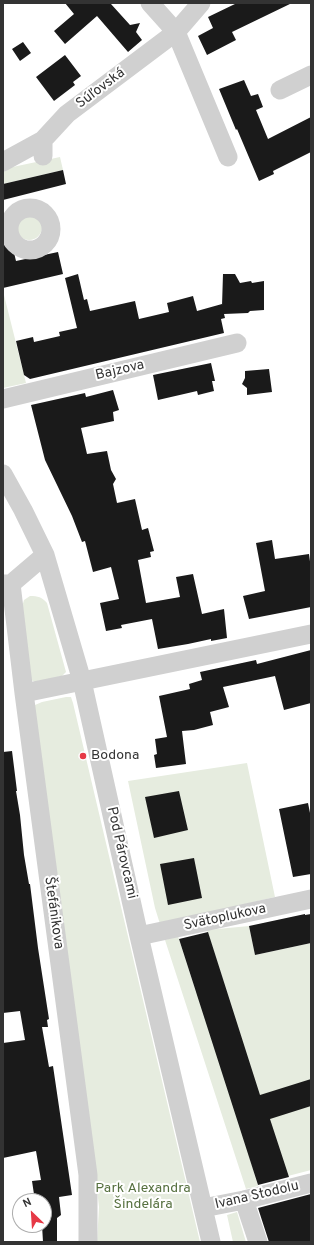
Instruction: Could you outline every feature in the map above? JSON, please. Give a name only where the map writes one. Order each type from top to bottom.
[{"type":"street","points":[[150,3],[176,32],[228,157]]},
{"type":"street","name":"Súľovská","points":[[3,162],[43,148],[67,114],[176,32],[201,3]]},
{"type":"street","points":[[280,90],[311,75]]},
{"type":"street","name":"Bajzova","points":[[3,399],[237,343]]},
{"type":"street","name":"Pod Párovcami","points":[[3,474],[45,555],[82,681],[139,936],[211,1242]]},
{"type":"street","points":[[7,584],[45,555]]},
{"type":"street","name":"Štefánikova","points":[[7,584],[24,693],[88,1175],[88,1242]]},
{"type":"street","points":[[24,693],[311,634]]},
{"type":"street","name":"Svätoplukova","points":[[139,936],[311,899]]},
{"type":"street","name":"Ivana Stodolu","points":[[203,1208],[244,1200],[311,1183]]},
{"type":"street","points":[[244,1200],[258,1242]]},
{"type":"green space","points":[[60,157],[63,170],[3,184],[3,169]]},
{"type":"green space","points":[[29,214],[38,218],[42,227],[38,236],[29,240],[20,236],[16,227],[20,218]]},
{"type":"green space","points":[[3,291],[26,383],[3,388]]},
{"type":"green space","points":[[30,596],[40,597],[47,603],[66,672],[62,676],[35,682],[31,680],[21,610],[24,600]]},
{"type":"green space","name":"Park Alexandra Šindelára","points":[[71,697],[73,703],[200,1242],[97,1242],[99,1207],[97,1189],[34,712],[35,705]]},
{"type":"green space","points":[[247,763],[275,897],[160,924],[155,908],[128,781]]},
{"type":"green space","points":[[249,926],[255,955],[311,943],[311,1170],[288,1176],[248,1152],[258,1186],[246,1189],[165,940],[178,936],[196,992],[224,983],[207,930]]},
{"type":"green space","points":[[237,1212],[246,1242],[233,1242],[227,1215]]},
{"type":"building","points":[[65,3],[112,3],[111,4],[130,25],[140,23],[136,32],[142,40],[128,52],[97,16],[65,44],[54,31],[74,14]]},
{"type":"building","points":[[237,3],[292,3],[232,32],[236,40],[207,55],[198,36],[213,28],[208,17]]},
{"type":"building","points":[[23,42],[31,53],[20,61],[12,49]]},
{"type":"building","points":[[65,55],[81,76],[73,82],[75,85],[54,101],[36,77]]},
{"type":"building","points":[[244,80],[251,96],[258,94],[263,107],[256,110],[268,139],[311,117],[311,152],[273,171],[274,174],[259,181],[219,89]]},
{"type":"building","points":[[63,170],[66,184],[3,200],[3,184]]},
{"type":"building","points":[[3,228],[8,228],[16,261],[58,252],[63,274],[3,288]]},
{"type":"building","points":[[78,274],[84,300],[87,299],[90,311],[135,301],[139,319],[169,312],[167,303],[193,296],[197,311],[222,304],[222,306],[223,274],[235,274],[240,283],[264,281],[264,310],[250,311],[248,313],[224,314],[225,318],[221,319],[224,333],[30,379],[24,375],[16,341],[33,337],[34,342],[60,336],[59,332],[77,328],[65,278]]},
{"type":"building","points":[[211,363],[215,381],[212,381],[214,391],[198,395],[197,391],[158,400],[153,375]]},
{"type":"building","points":[[269,369],[272,392],[247,395],[247,388],[242,384],[245,378],[245,371]]},
{"type":"building","points":[[113,390],[119,410],[113,412],[114,421],[81,428],[87,454],[107,451],[111,470],[116,479],[113,484],[117,503],[135,499],[142,530],[148,528],[154,551],[150,552],[151,557],[138,560],[146,603],[180,597],[176,577],[193,574],[202,614],[224,609],[227,638],[211,641],[211,639],[158,649],[152,619],[121,625],[122,628],[106,631],[100,603],[119,599],[111,567],[93,572],[85,541],[82,542],[72,516],[45,460],[31,405],[85,393],[86,397]]},
{"type":"building","points":[[272,540],[275,559],[309,554],[311,569],[311,607],[249,619],[243,596],[265,591],[256,543]]},
{"type":"building","points":[[311,650],[311,703],[284,710],[275,676],[223,687],[229,707],[210,712],[213,725],[194,730],[182,731],[186,764],[156,768],[154,755],[157,754],[155,739],[167,737],[159,696],[190,689],[189,684],[202,680],[200,672],[256,660],[257,664]]},
{"type":"building","points":[[12,751],[24,855],[30,884],[49,1019],[47,1020],[48,1027],[42,1027],[49,1067],[53,1066],[72,1195],[59,1197],[61,1215],[57,1218],[57,1242],[43,1242],[42,1233],[52,1233],[52,1193],[34,1193],[32,1181],[41,1180],[36,1151],[3,1158],[3,1043],[25,1040],[20,1011],[3,1013],[3,752]]},
{"type":"building","points":[[179,791],[188,830],[154,838],[145,797]]},
{"type":"building","points":[[308,803],[311,818],[311,874],[293,877],[279,809]]},
{"type":"building","points":[[194,858],[202,898],[168,905],[160,864]]},
{"type":"building","points":[[311,914],[311,943],[255,955],[249,926]]},
{"type":"building","points":[[208,932],[260,1095],[311,1079],[311,1106],[270,1119],[289,1177],[258,1185],[179,939]]},
{"type":"building","points":[[311,1194],[311,1242],[269,1242],[258,1208]]},
{"type":"place","name":"Bodona","points":[[83,756]]}]
